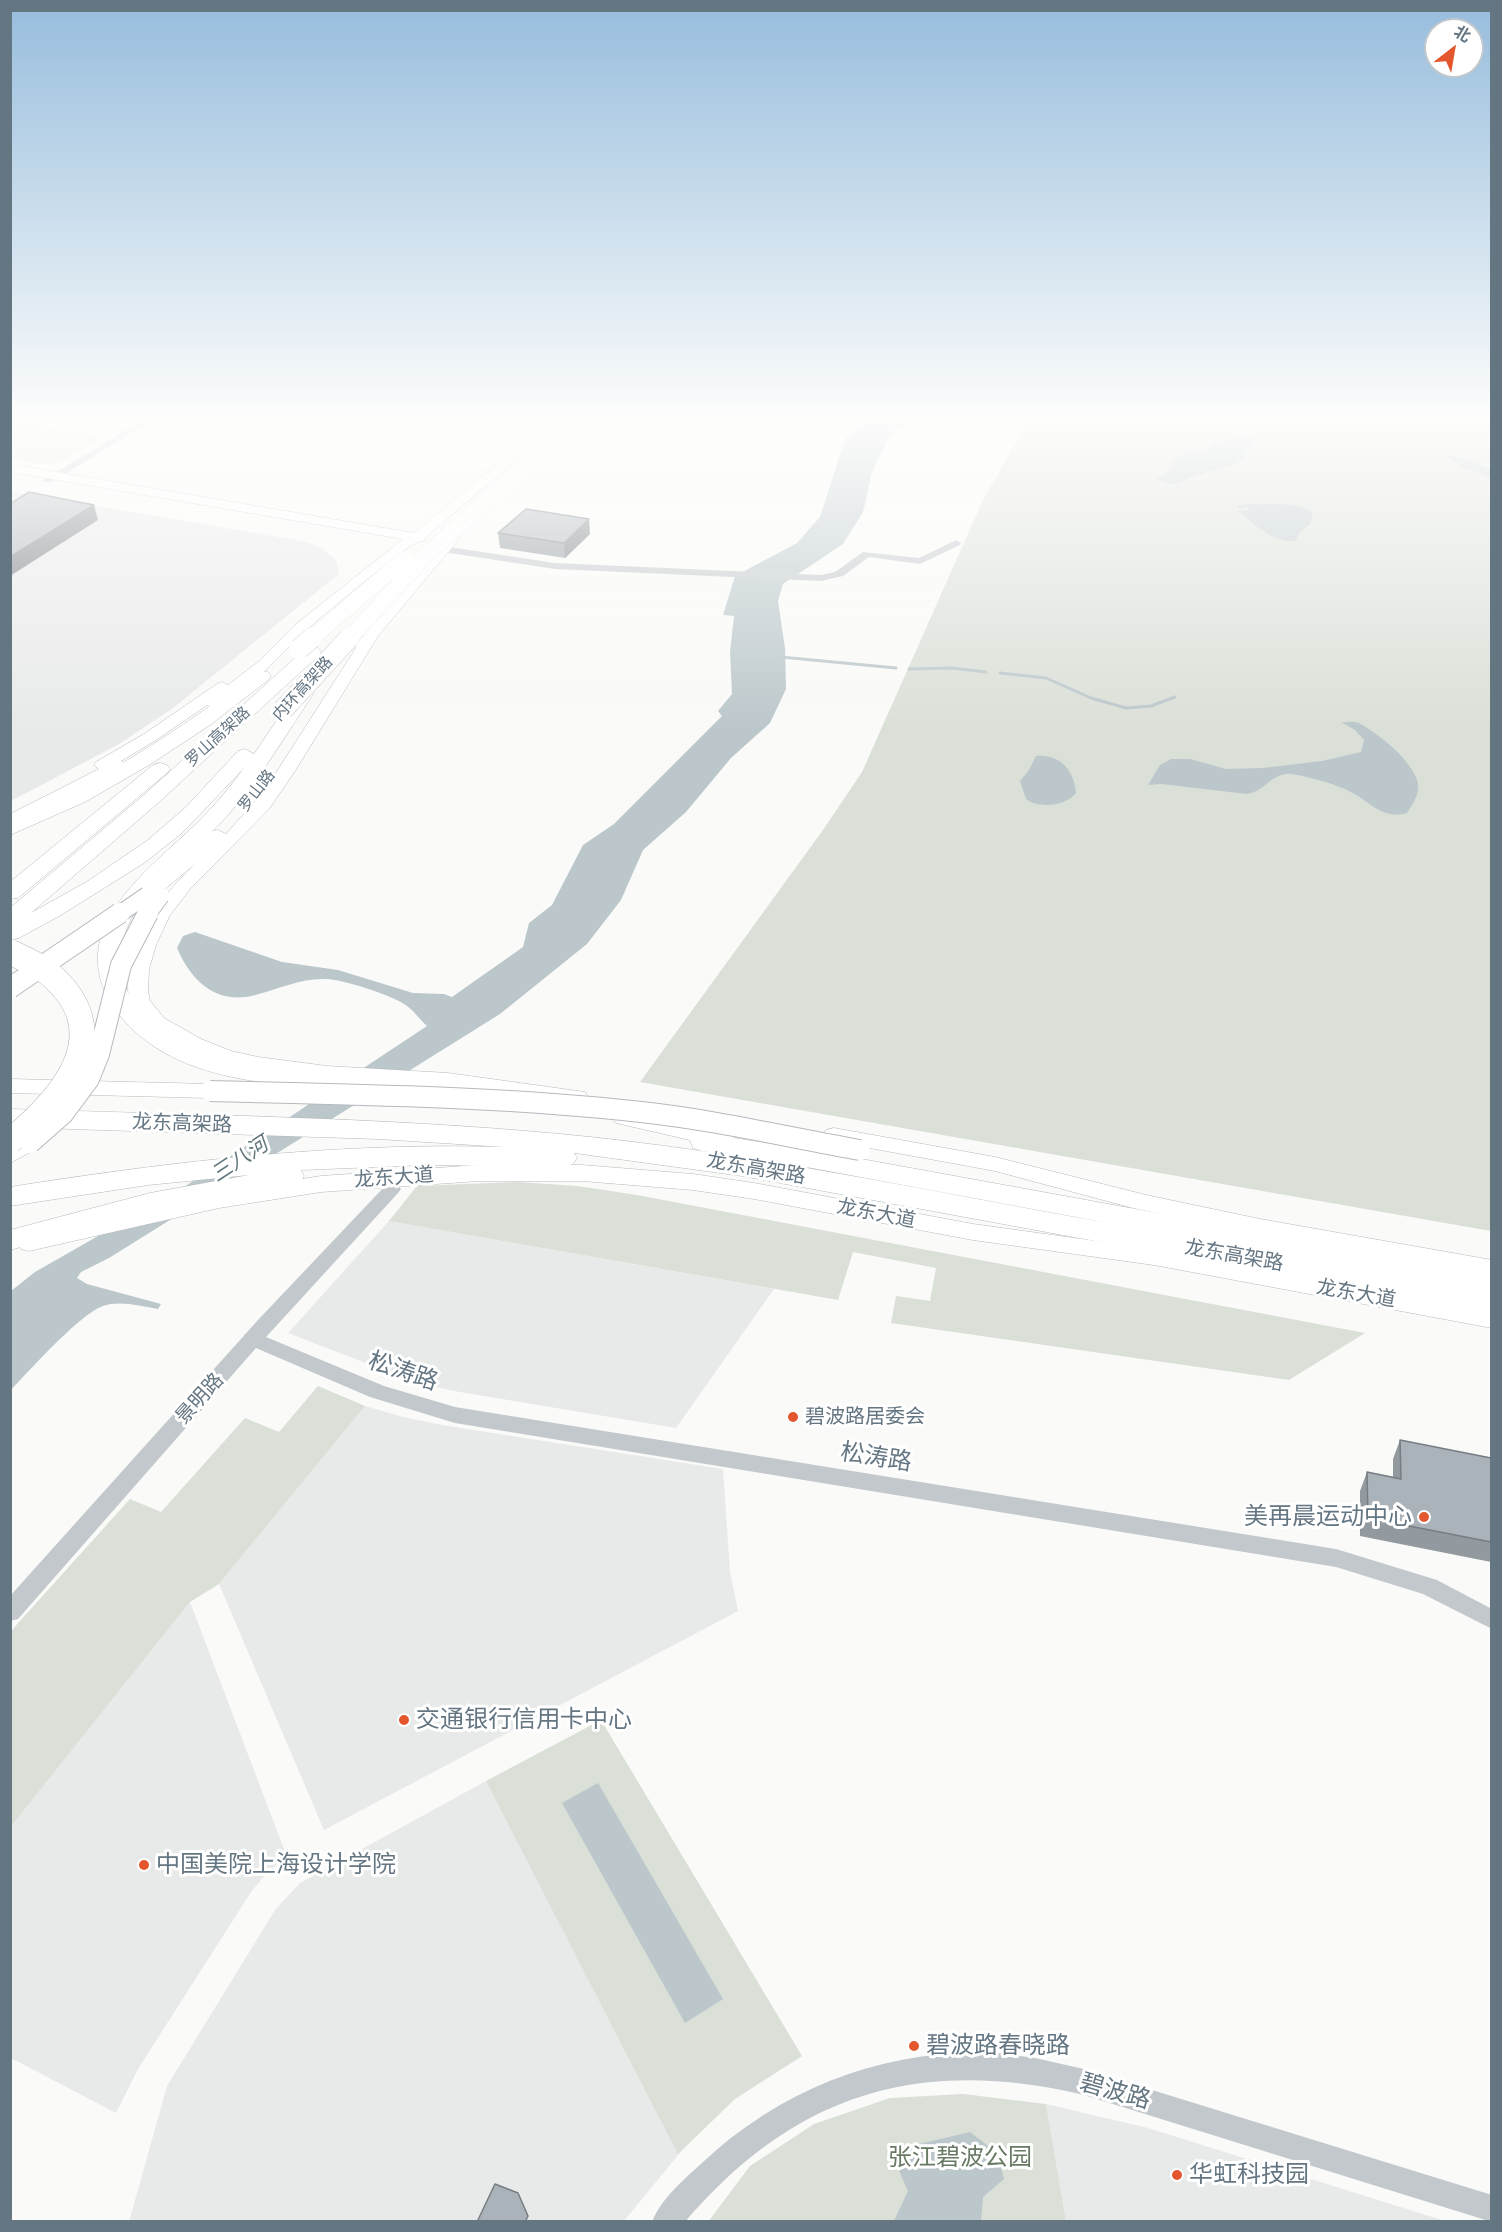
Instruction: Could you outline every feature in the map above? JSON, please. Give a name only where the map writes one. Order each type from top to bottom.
[{"type":"highway","name":"内环高架路","points":[[10,829],[100,786],[157,752],[305,651],[448,524]]},
{"type":"highway","name":"内环高架路","points":[[10,933],[93,887],[175,828],[209,796],[425,549],[456,524]]},
{"type":"highway","name":"罗山高架路","points":[[10,893],[278,671],[402,573],[425,549]]},
{"type":"highway","name":"罗山高架路","points":[[10,920],[96,846],[305,651]]},
{"type":"highway","points":[[332,656],[242,784],[212,831],[147,882],[127,906],[119,920],[110,945],[109,957],[112,981],[121,1002],[130,1013],[170,1046],[215,1064],[448,1089],[622,1117],[812,1159]]},
{"type":"highway","points":[[10,843],[96,796],[218,721]]},
{"type":"highway","points":[[10,952],[30,959],[51,972],[68,988],[79,1007],[83,1023],[82,1042],[70,1079],[40,1116],[10,1141]]},
{"type":"highway","name":"龙东高架路","points":[[10,1102],[399,1115],[573,1126],[687,1140],[812,1159],[1491,1285]]},
{"type":"highway","name":"龙东高架路","points":[[10,1118],[502,1137],[624,1148],[682,1156],[1491,1303]]},
{"type":"highway","points":[[10,1240],[68,1222],[209,1190],[420,1156],[538,1157],[696,1169],[922,1199]]},
{"type":"highway","points":[[10,1197],[157,1174],[328,1171]]},
{"type":"main road","points":[[294,524],[425,549]]},
{"type":"main road","name":"罗山路","points":[[10,1156],[51,1126],[80,1094],[96,1064],[117,977],[139,926],[212,831],[262,786],[328,687],[371,637],[425,549],[425,532],[434,524]]},
{"type":"main road","name":"罗山路","points":[[10,821],[110,771],[171,734],[264,665],[301,627],[425,549],[457,524]]},
{"type":"main road","points":[[10,812],[88,773],[150,737],[195,707],[301,627]]},
{"type":"main road","points":[[371,637],[323,710],[291,765],[264,803],[242,830],[182,887],[152,931],[140,968],[139,999],[148,1013],[161,1025],[178,1037],[215,1053],[274,1070],[431,1078],[746,1120],[984,1162],[1045,1175],[1147,1203]]},
{"type":"main road","points":[[10,988],[147,895],[212,831]]},
{"type":"main road","points":[[10,1086],[471,1100],[604,1108],[718,1123],[1491,1269]]},
{"type":"main road","name":"龙东大道","points":[[10,1247],[207,1202],[328,1171],[400,1177],[582,1173],[693,1182],[754,1191],[973,1232],[1154,1257],[1491,1319]]},
{"type":"street","points":[[425,549],[534,564],[821,578],[839,574],[867,554],[920,561],[956,543]]},
{"type":"street","name":"景明路","points":[[10,1612],[259,1332],[392,1189]]},
{"type":"street","name":"松涛路","points":[[259,1332],[375,1392],[444,1412],[485,1421],[1336,1558],[1383,1570],[1429,1587],[1491,1620]]},
{"type":"street","name":"碧波路","points":[[666,2222],[715,2166],[748,2139],[780,2118],[846,2087],[914,2070],[948,2066],[1022,2069],[1093,2085],[1491,2209]]},
{"type":"shaded area","points":[[10,524],[204,524],[302,541],[322,548],[336,560],[339,574],[173,708],[119,744],[11,801]]},
{"type":"shaded area","points":[[389,1221],[774,1289],[676,1428],[454,1391],[412,1381],[288,1333]]},
{"type":"shaded area","name":"交通银行信用卡中心","points":[[365,1406],[442,1425],[723,1469],[730,1572],[738,1611],[324,1830],[219,1584]]},
{"type":"shaded area","name":"中国美院上海设计学院","points":[[190,1602],[287,1857],[267,1873],[251,1892],[138,2069],[116,2113],[11,2058],[10,1826]]},
{"type":"shaded area","points":[[486,1781],[683,2149],[624,2221],[129,2222],[167,2086],[275,1910],[300,1883]]},
{"type":"shaded area","name":"华虹科技园","points":[[1046,2104],[1148,2128],[1445,2221],[1066,2221]]},
{"type":"green space","points":[[972,524],[1491,524],[1491,1231],[640,1082],[823,830],[862,772]]},
{"type":"green space","points":[[517,1182],[577,1186],[637,1195],[1365,1333],[1289,1380],[891,1323],[896,1296],[930,1301],[936,1268],[853,1252],[838,1300],[389,1221],[417,1186]]},
{"type":"green space","points":[[318,1386],[365,1406],[219,1584],[190,1602],[11,1826],[11,1631],[130,1499],[161,1512],[245,1418],[279,1432]]},
{"type":"green space","points":[[601,1720],[802,2056],[735,2099],[678,2154],[486,1781]]},
{"type":"green space","name":"张江碧波公园","points":[[963,2094],[1046,2104],[1066,2221],[708,2222],[750,2166],[814,2124],[890,2098]]},
{"type":"water","name":"三八河","points":[[814,524],[855,524],[843,544],[783,584],[778,601],[785,648],[786,689],[770,723],[731,758],[686,812],[643,850],[621,900],[587,944],[500,1014],[109,1258],[81,1272],[77,1278],[87,1284],[161,1304],[158,1309],[130,1304],[109,1304],[93,1311],[56,1344],[11,1390],[11,1291],[35,1272],[184,1187],[427,1026],[397,1000],[366,988],[334,980],[308,980],[245,997],[219,994],[199,981],[183,961],[177,948],[183,936],[195,932],[282,962],[338,970],[413,993],[444,994],[452,997],[523,947],[529,923],[552,905],[583,845],[614,824],[722,716],[718,711],[732,694],[730,652],[734,616],[723,615],[735,576],[797,543]]},
{"type":"water","points":[[1255,524],[1310,524],[1301,531],[1295,541],[1279,539]]},
{"type":"water","points":[[1341,722],[1357,722],[1367,728],[1394,748],[1409,765],[1415,774],[1418,791],[1407,813],[1383,812],[1343,788],[1291,774],[1279,776],[1259,790],[1247,794],[1161,784],[1148,785],[1160,765],[1171,759],[1190,759],[1226,769],[1263,768],[1322,761],[1361,752],[1364,740],[1355,730]]},
{"type":"water","points":[[1036,756],[1052,758],[1064,765],[1072,777],[1076,793],[1066,801],[1052,805],[1038,804],[1026,799],[1020,781]]},
{"type":"water","points":[[598,1783],[723,1999],[685,2023],[562,1803]]},
{"type":"water","points":[[970,2132],[997,2153],[1004,2179],[983,2197],[981,2221],[894,2221],[908,2191],[890,2151]]},
{"type":"building","points":[[10,524],[63,524],[10,557]]},
{"type":"building","points":[[508,524],[584,524],[564,543],[498,533]]},
{"type":"building","name":"美再晨运动中心","points":[[1400,1440],[1491,1458],[1491,1542],[1368,1518],[1367,1472],[1401,1479]]},
{"type":"building","points":[[495,2184],[518,2193],[528,2216],[525,2222],[477,2222]]},
{"type":"waterway","points":[[781,657],[896,668]]},
{"type":"waterway","points":[[909,669],[952,668],[986,672]]},
{"type":"waterway","points":[[1000,673],[1046,678],[1091,698],[1126,708],[1151,706],[1175,697]]},
{"type":"place","name":"碧波路居委会","points":[[793,1417]]},
{"type":"place","name":"美再晨运动中心","points":[[1424,1517]]},
{"type":"place","name":"交通银行信用卡中心","points":[[404,1720]]},
{"type":"place","name":"中国美院上海设计学院","points":[[144,1865]]},
{"type":"place","name":"碧波路春晓路","points":[[914,2046]]},
{"type":"place","name":"华虹科技园","points":[[1177,2175]]}]
